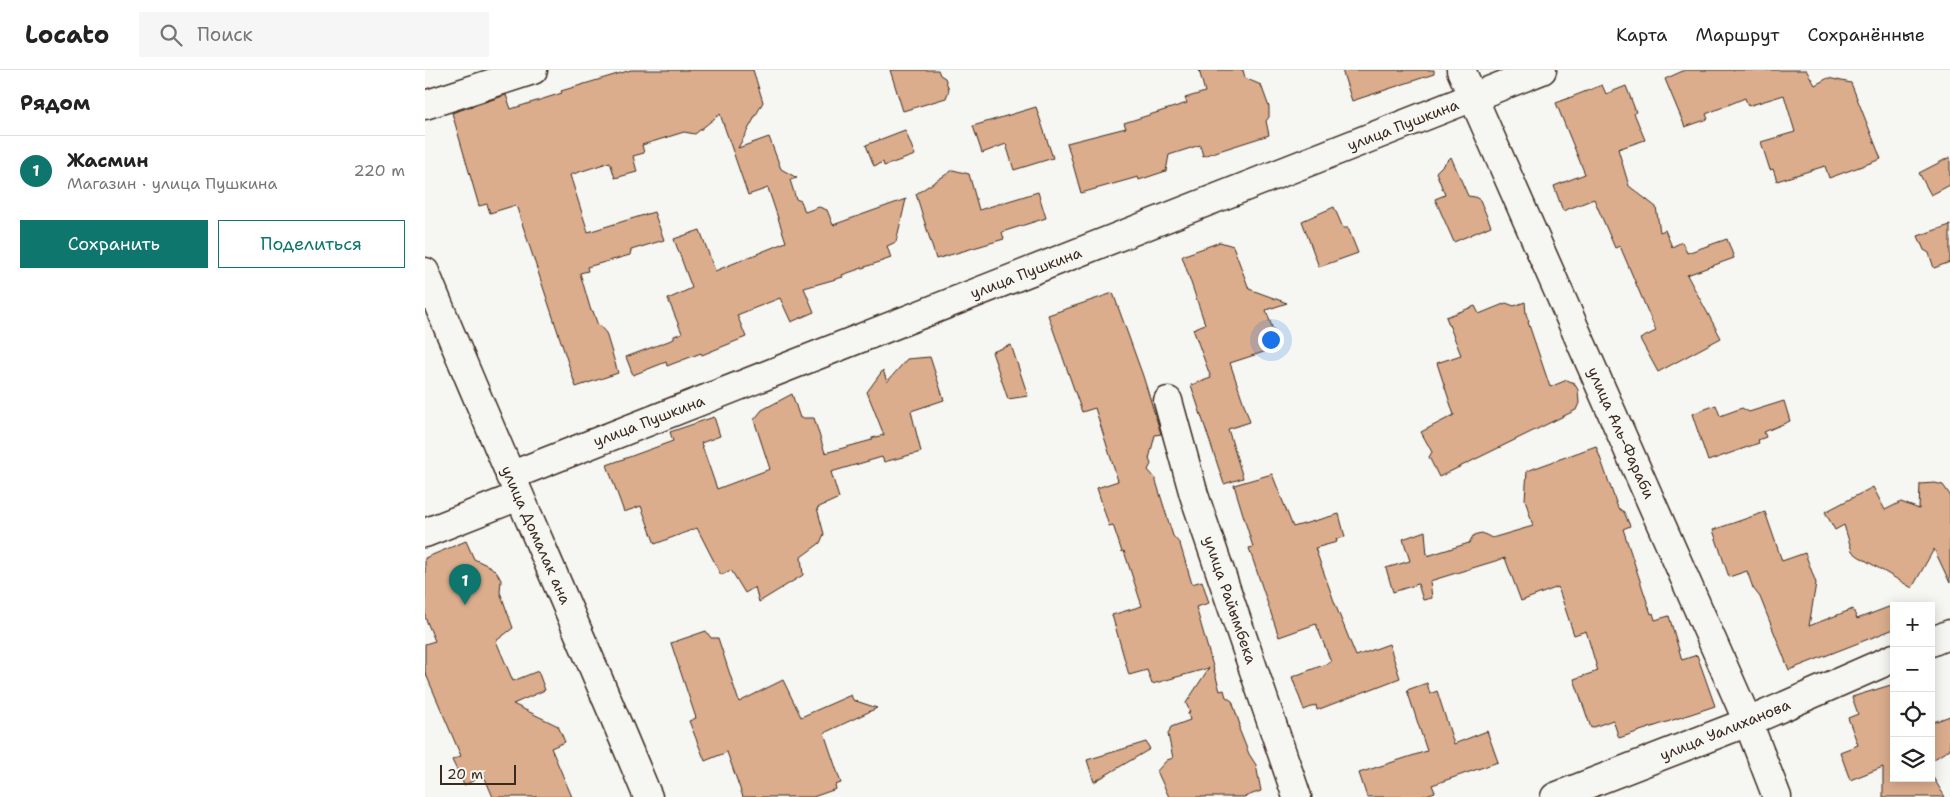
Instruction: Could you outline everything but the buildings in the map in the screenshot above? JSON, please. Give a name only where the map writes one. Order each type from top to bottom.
[{"type":"street","points":[[425,105],[533,70]]},
{"type":"street","name":"улица Аль-Фараби","points":[[1461,70],[1748,722],[1777,797]]},
{"type":"street","name":"улица Пушкина","points":[[425,532],[514,486],[1543,70]]},
{"type":"street","name":"улица Домалак ана","points":[[425,272],[514,486],[648,797]]},
{"type":"street","name":"улица Райымбека","points":[[1168,401],[1194,494],[1297,797]]},
{"type":"street","points":[[1935,640],[1950,634]]},
{"type":"street","name":"улица Уалиханова","points":[[1555,797],[1748,722],[1890,660]]},
{"type":"place","name":"Жасмин","points":[[465,605]]}]
